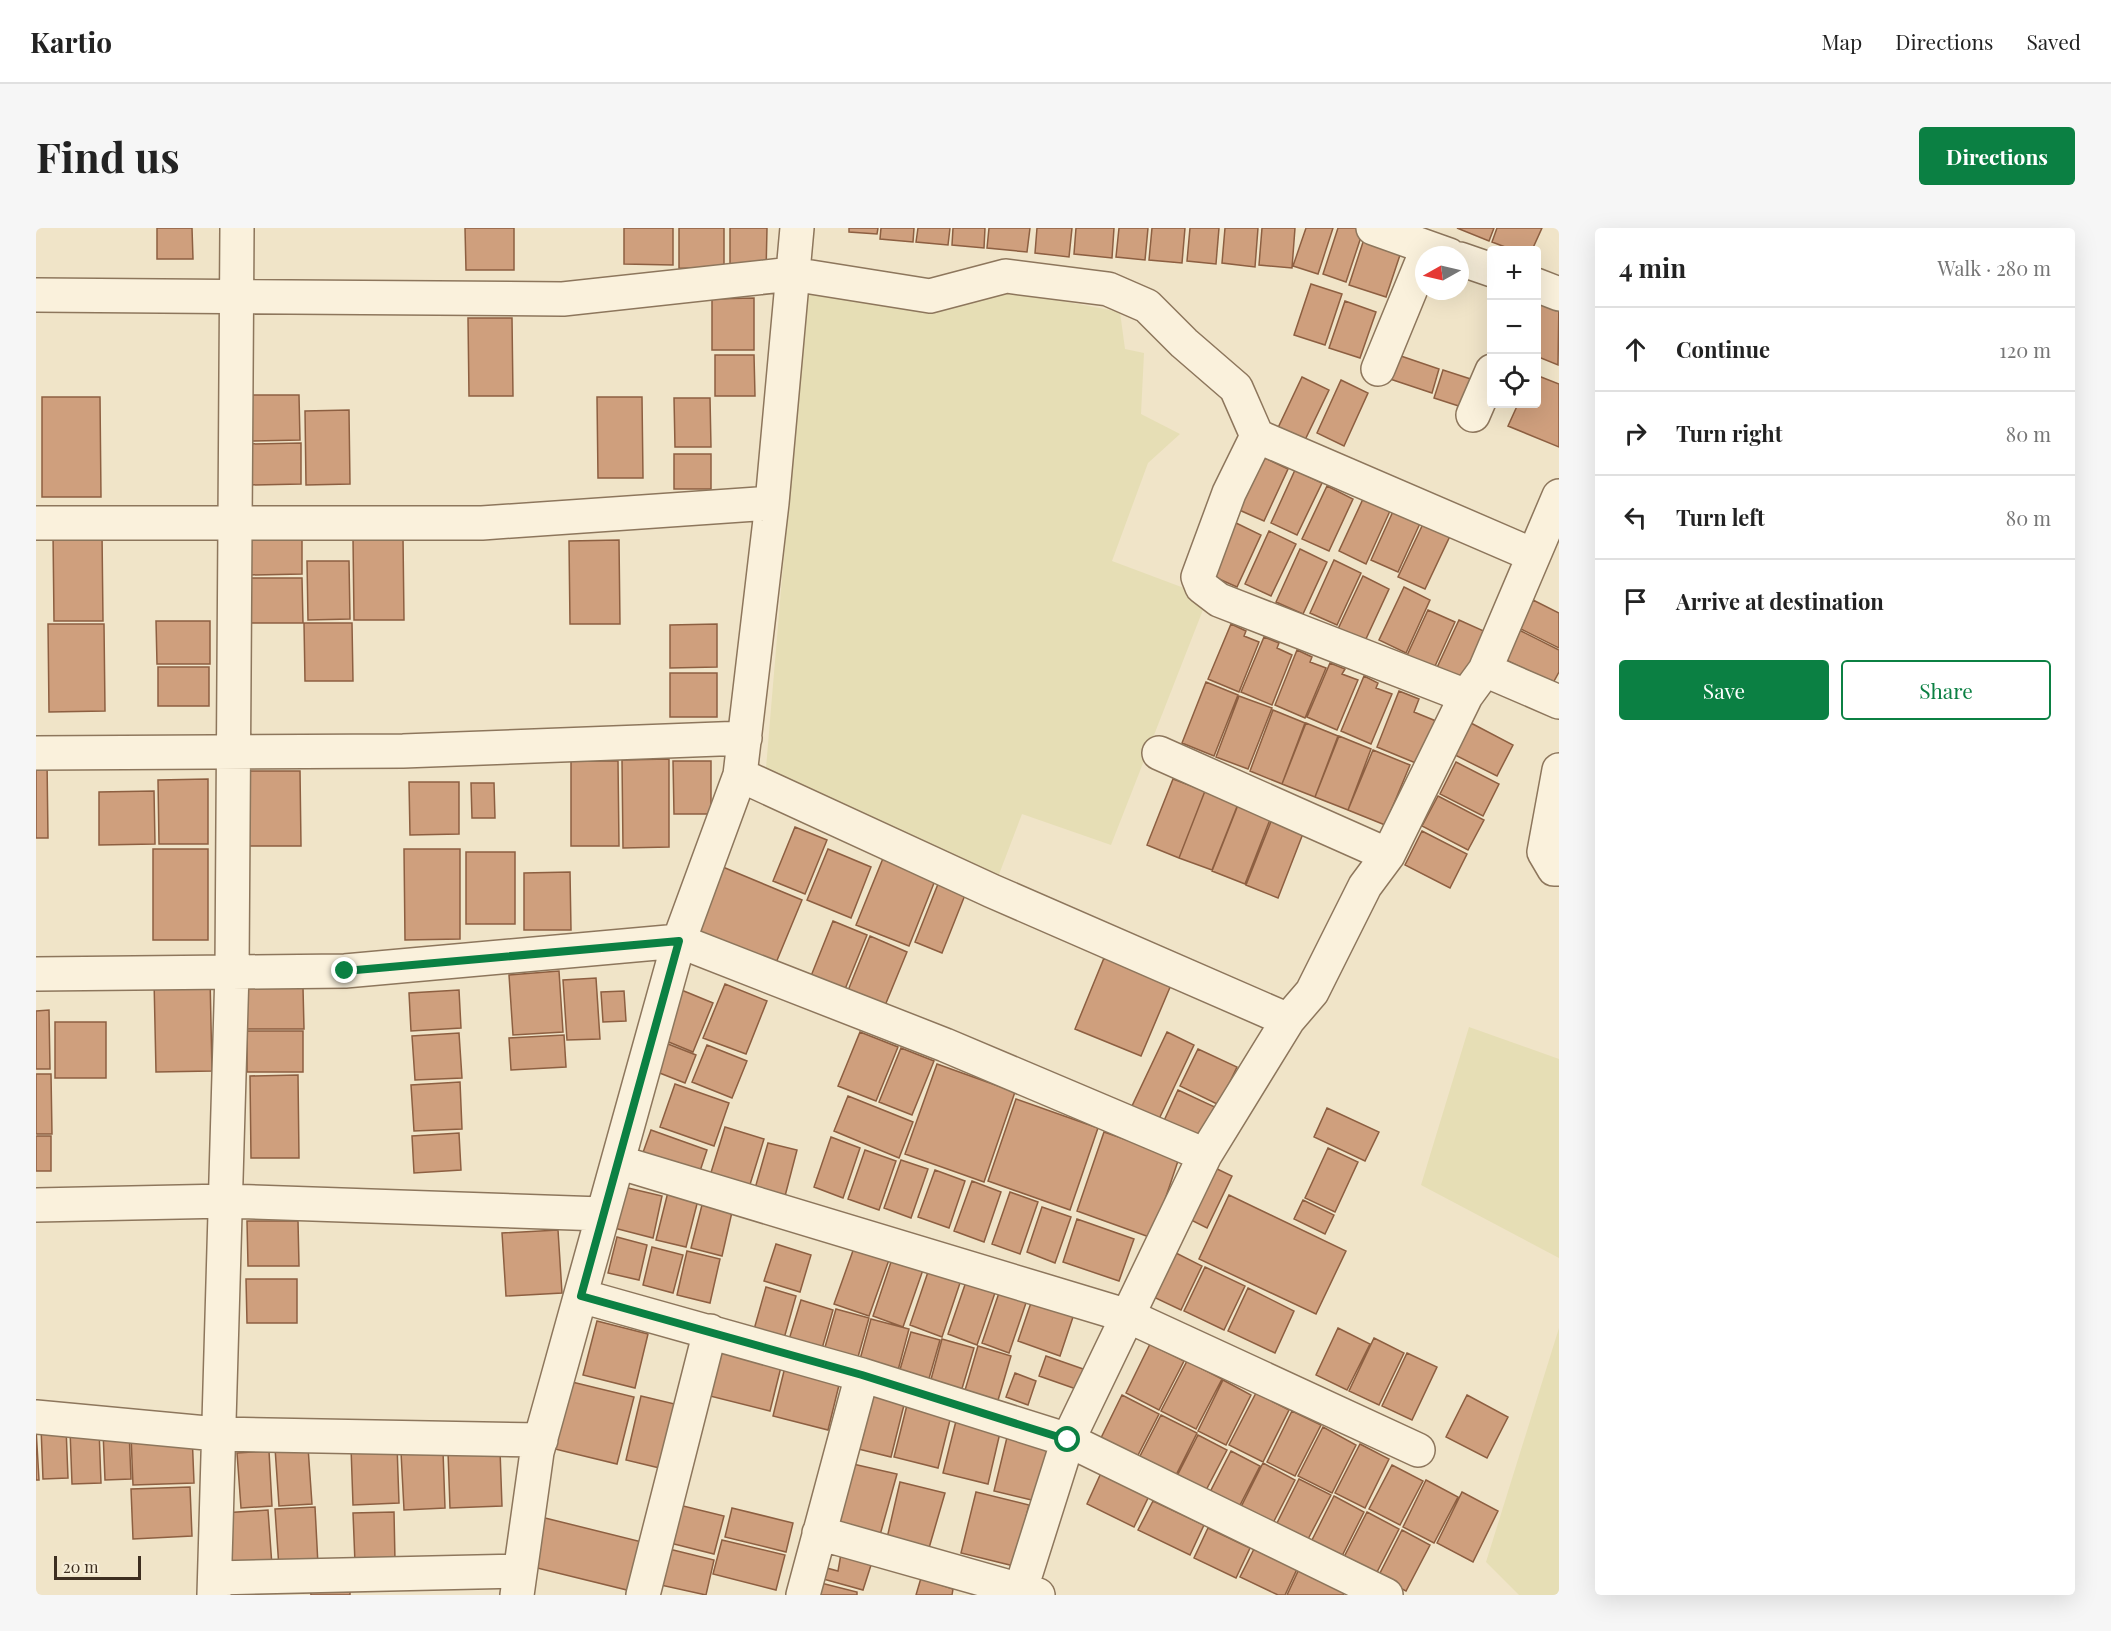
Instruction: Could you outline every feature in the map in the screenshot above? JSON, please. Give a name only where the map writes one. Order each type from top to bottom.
[{"type":"street","points":[[237,228],[231,752],[232,971],[227,1201],[217,1434],[215,1586],[518,1583],[541,1440],[602,1214],[679,941],[740,775],[772,503],[797,228]]},
{"type":"street","points":[[1373,228],[1424,246]]},
{"type":"street","points":[[1469,262],[1487,269]]},
{"type":"street","points":[[36,296],[563,299],[792,274],[930,296],[1006,276],[1108,290],[1147,306],[1184,343],[1236,388],[1257,436],[1533,555]]},
{"type":"street","points":[[1378,369],[1415,287]]},
{"type":"street","points":[[1541,287],[1559,294]]},
{"type":"street","points":[[1473,415],[1487,381]]},
{"type":"street","points":[[1257,436],[1229,493],[1203,560],[1198,577],[1202,588],[1219,600],[1466,696]]},
{"type":"street","points":[[819,1533],[1026,1593],[1068,1440],[1205,1155],[1288,1020],[1312,992],[1365,886],[1388,855],[1466,696],[1485,670],[1559,496]]},
{"type":"street","points":[[36,523],[233,525],[482,523],[772,503]]},
{"type":"street","points":[[1485,670],[1559,702]]},
{"type":"street","points":[[36,753],[403,751],[745,738]]},
{"type":"street","points":[[1159,753],[1388,855]]},
{"type":"street","points":[[1559,770],[1544,852],[1554,869],[1559,870]]},
{"type":"street","points":[[740,775],[992,891],[1288,1020]]},
{"type":"street","points":[[36,974],[345,971],[679,941],[945,1046],[1205,1155]]},
{"type":"street","points":[[618,1162],[1128,1316],[1418,1450]]},
{"type":"street","points":[[36,1205],[227,1201],[602,1214]]},
{"type":"street","points":[[581,1296],[862,1375],[1068,1440],[1386,1595]]},
{"type":"street","points":[[643,1595],[710,1331]]},
{"type":"street","points":[[803,1595],[862,1375]]},
{"type":"street","points":[[36,1417],[217,1434],[541,1440]]},
{"type":"shaded area","points":[[1006,290],[1120,312],[1125,349],[1144,353],[1141,414],[1180,434],[1148,463],[1112,561],[1208,597],[1111,845],[1022,814],[998,877],[765,780],[806,293],[929,309]]},
{"type":"shaded area","points":[[1469,1027],[1559,1059],[1559,1258],[1421,1185]]},
{"type":"shaded area","points":[[1559,1328],[1559,1595],[1519,1595],[1486,1562]]},
{"type":"building","points":[[157,228],[192,228],[193,259],[157,259]]},
{"type":"building","points":[[465,228],[514,228],[514,270],[466,270]]},
{"type":"building","points":[[624,228],[673,228],[673,265],[624,264]]},
{"type":"building","points":[[679,228],[724,228],[724,269],[679,268]]},
{"type":"building","points":[[730,228],[767,228],[766,273],[730,273]]},
{"type":"building","points":[[849,228],[878,228],[877,234],[849,232]]},
{"type":"building","points":[[881,228],[914,228],[913,242],[880,239]]},
{"type":"building","points":[[918,228],[950,228],[948,245],[916,242]]},
{"type":"building","points":[[953,228],[985,228],[984,248],[952,245]]},
{"type":"building","points":[[989,228],[1030,228],[1027,252],[987,248]]},
{"type":"building","points":[[1037,228],[1072,228],[1069,257],[1035,253]]},
{"type":"building","points":[[1076,228],[1114,228],[1112,258],[1074,254]]},
{"type":"building","points":[[1119,228],[1148,228],[1145,260],[1116,257]]},
{"type":"building","points":[[1152,228],[1185,228],[1182,263],[1149,260]]},
{"type":"building","points":[[1190,228],[1219,228],[1216,264],[1187,261]]},
{"type":"building","points":[[1225,228],[1258,228],[1255,267],[1222,263]]},
{"type":"building","points":[[1262,228],[1295,228],[1292,268],[1259,265]]},
{"type":"building","points":[[1306,228],[1333,228],[1318,274],[1293,266]]},
{"type":"building","points":[[1338,228],[1364,228],[1346,282],[1323,274]]},
{"type":"building","points":[[1457,228],[1494,228],[1489,241]]},
{"type":"building","points":[[1497,228],[1542,228],[1534,246],[1502,246],[1492,242]]},
{"type":"building","points":[[1366,233],[1403,246],[1386,297],[1349,285]]},
{"type":"building","points":[[1311,284],[1342,294],[1325,345],[1294,335]]},
{"type":"building","points":[[1543,293],[1559,300],[1558,365],[1541,358],[1541,297]]},
{"type":"building","points":[[754,298],[754,350],[712,350],[712,299]]},
{"type":"building","points":[[1345,301],[1376,312],[1360,358],[1329,348]]},
{"type":"building","points":[[468,318],[512,318],[513,396],[469,396]]},
{"type":"building","points":[[1395,354],[1439,369],[1432,393],[1387,378]]},
{"type":"building","points":[[715,355],[754,355],[755,396],[715,396]]},
{"type":"building","points":[[1443,370],[1480,382],[1471,410],[1434,398]]},
{"type":"building","points":[[1302,377],[1329,390],[1304,442],[1277,430]]},
{"type":"building","points":[[1541,377],[1559,384],[1559,447],[1508,426],[1516,408],[1541,408]]},
{"type":"building","points":[[1341,380],[1368,393],[1344,446],[1317,433]]},
{"type":"building","points":[[249,395],[299,395],[300,440],[250,441]]},
{"type":"building","points":[[42,397],[100,397],[101,497],[42,497]]},
{"type":"building","points":[[597,397],[642,397],[643,478],[598,478]]},
{"type":"building","points":[[674,398],[710,398],[711,447],[675,447]]},
{"type":"building","points":[[349,410],[350,484],[306,485],[305,411]]},
{"type":"building","points":[[301,443],[301,484],[248,485],[248,444]]},
{"type":"building","points":[[674,454],[711,454],[711,489],[674,489]]},
{"type":"building","points":[[1261,456],[1288,469],[1264,521],[1237,509]]},
{"type":"building","points":[[1295,470],[1322,483],[1297,535],[1271,523]]},
{"type":"building","points":[[1327,486],[1353,499],[1329,551],[1302,539]]},
{"type":"building","points":[[1363,499],[1390,511],[1366,564],[1339,551]]},
{"type":"building","points":[[1395,507],[1422,519],[1398,572],[1371,560]]},
{"type":"building","points":[[1234,522],[1261,535],[1237,587],[1210,575]]},
{"type":"building","points":[[1423,524],[1450,536],[1425,589],[1398,577]]},
{"type":"building","points":[[248,529],[302,529],[302,574],[249,575]]},
{"type":"building","points":[[1269,531],[1296,544],[1271,596],[1245,584]]},
{"type":"building","points":[[53,533],[102,533],[103,621],[54,621]]},
{"type":"building","points":[[403,537],[404,620],[354,620],[353,538]]},
{"type":"building","points":[[619,540],[620,624],[570,624],[569,541]]},
{"type":"building","points":[[1300,549],[1327,562],[1303,614],[1276,602]]},
{"type":"building","points":[[1334,560],[1361,573],[1337,625],[1310,613]]},
{"type":"building","points":[[307,561],[349,561],[350,619],[308,620]]},
{"type":"building","points":[[1363,576],[1389,589],[1365,641],[1338,629]]},
{"type":"building","points":[[246,578],[302,578],[303,623],[246,623]]},
{"type":"building","points":[[1404,587],[1430,600],[1406,653],[1379,640]]},
{"type":"building","points":[[1533,600],[1559,613],[1559,648],[1519,628]]},
{"type":"building","points":[[1428,610],[1455,622],[1431,675],[1404,662]]},
{"type":"building","points":[[1459,620],[1486,632],[1461,685],[1435,672]]},
{"type":"building","points":[[156,621],[210,621],[210,664],[157,664]]},
{"type":"building","points":[[304,623],[352,623],[353,681],[305,681]]},
{"type":"building","points":[[48,624],[104,624],[105,711],[49,712]]},
{"type":"building","points":[[717,624],[717,667],[670,668],[670,625]]},
{"type":"building","points":[[1231,624],[1246,631],[1244,636],[1259,642],[1239,692],[1208,679]]},
{"type":"building","points":[[1519,630],[1559,650],[1559,672],[1553,683],[1504,659]]},
{"type":"building","points":[[1264,637],[1279,643],[1277,648],[1292,655],[1272,705],[1241,692]]},
{"type":"building","points":[[1297,650],[1312,657],[1310,662],[1326,668],[1305,718],[1275,705]]},
{"type":"building","points":[[1330,663],[1345,669],[1342,674],[1358,680],[1337,730],[1307,717]]},
{"type":"building","points":[[158,667],[209,667],[209,706],[158,706]]},
{"type":"building","points":[[670,673],[717,673],[717,717],[670,717]]},
{"type":"building","points":[[1364,676],[1378,683],[1376,688],[1392,694],[1371,744],[1341,731]]},
{"type":"building","points":[[1206,682],[1238,695],[1214,756],[1182,743]]},
{"type":"building","points":[[1399,691],[1419,699],[1414,712],[1436,721],[1418,764],[1377,747]]},
{"type":"building","points":[[1239,696],[1272,708],[1248,769],[1216,757]]},
{"type":"building","points":[[1273,710],[1305,723],[1282,784],[1250,771]]},
{"type":"building","points":[[1469,722],[1513,745],[1497,776],[1453,754]]},
{"type":"building","points":[[1306,723],[1338,736],[1315,797],[1282,784]]},
{"type":"building","points":[[1339,736],[1371,749],[1348,810],[1315,797]]},
{"type":"building","points":[[1373,750],[1410,765],[1385,825],[1348,810]]},
{"type":"building","points":[[669,759],[669,847],[623,848],[622,760]]},
{"type":"building","points":[[47,760],[48,838],[36,838],[36,761]]},
{"type":"building","points":[[571,761],[618,761],[619,846],[571,846]]},
{"type":"building","points":[[673,761],[711,761],[711,814],[674,814]]},
{"type":"building","points":[[1456,762],[1499,784],[1483,816],[1440,794]]},
{"type":"building","points":[[244,771],[300,771],[301,846],[245,846]]},
{"type":"building","points":[[208,779],[208,844],[159,844],[158,780]]},
{"type":"building","points":[[1173,779],[1205,791],[1179,858],[1147,845]]},
{"type":"building","points":[[409,782],[459,782],[459,834],[410,835]]},
{"type":"building","points":[[471,783],[494,783],[495,818],[472,818]]},
{"type":"building","points":[[154,791],[155,844],[99,845],[99,792]]},
{"type":"building","points":[[1205,791],[1238,804],[1212,870],[1179,858]]},
{"type":"building","points":[[1438,796],[1484,820],[1468,850],[1422,826]]},
{"type":"building","points":[[1238,805],[1271,817],[1245,884],[1212,871]]},
{"type":"building","points":[[1272,819],[1304,831],[1278,898],[1246,885]]},
{"type":"building","points":[[795,827],[827,840],[805,894],[773,881]]},
{"type":"building","points":[[1422,831],[1467,854],[1450,888],[1405,865]]},
{"type":"building","points":[[153,849],[208,849],[208,940],[153,940]]},
{"type":"building","points":[[404,849],[460,849],[460,939],[405,940]]},
{"type":"building","points":[[828,849],[871,867],[851,918],[807,900]]},
{"type":"building","points":[[886,851],[938,873],[909,946],[856,925]]},
{"type":"building","points":[[466,852],[515,852],[515,924],[466,924]]},
{"type":"building","points":[[718,865],[802,900],[773,970],[689,935]]},
{"type":"building","points":[[570,872],[571,930],[524,930],[524,873]]},
{"type":"building","points":[[940,879],[967,890],[942,953],[915,942]]},
{"type":"building","points":[[833,921],[867,935],[843,994],[809,981]]},
{"type":"building","points":[[870,936],[907,952],[884,1008],[847,993]]},
{"type":"building","points":[[1104,958],[1171,985],[1141,1056],[1075,1029]]},
{"type":"building","points":[[559,971],[563,1032],[513,1035],[509,975]]},
{"type":"building","points":[[210,977],[212,1071],[156,1072],[154,979]]},
{"type":"building","points":[[596,978],[600,1039],[567,1040],[563,980]]},
{"type":"building","points":[[725,984],[767,1001],[746,1054],[703,1038]]},
{"type":"building","points":[[246,988],[303,988],[304,1029],[246,1029]]},
{"type":"building","points":[[679,989],[713,1003],[693,1052],[659,1038]]},
{"type":"building","points":[[459,990],[461,1028],[411,1031],[409,993]]},
{"type":"building","points":[[624,991],[626,1021],[603,1022],[601,992]]},
{"type":"building","points":[[49,1010],[50,1069],[36,1069],[36,1011]]},
{"type":"building","points":[[55,1022],[106,1022],[106,1078],[55,1078]]},
{"type":"building","points":[[247,1031],[303,1031],[303,1072],[247,1072]]},
{"type":"building","points":[[860,1032],[898,1047],[876,1101],[838,1086]]},
{"type":"building","points":[[1167,1032],[1194,1045],[1159,1119],[1132,1106]]},
{"type":"building","points":[[459,1033],[462,1078],[415,1080],[412,1036]]},
{"type":"building","points":[[564,1035],[566,1067],[511,1070],[509,1038]]},
{"type":"building","points":[[658,1040],[696,1055],[685,1083],[647,1068]]},
{"type":"building","points":[[707,1045],[747,1061],[732,1098],[692,1082]]},
{"type":"building","points":[[901,1048],[934,1061],[912,1115],[879,1102]]},
{"type":"building","points":[[1198,1049],[1237,1067],[1219,1105],[1180,1086]]},
{"type":"building","points":[[937,1064],[1015,1092],[984,1182],[905,1154]]},
{"type":"building","points":[[36,1074],[51,1074],[52,1134],[36,1134]]},
{"type":"building","points":[[298,1075],[299,1158],[251,1158],[250,1076]]},
{"type":"building","points":[[460,1082],[462,1129],[414,1131],[411,1085]]},
{"type":"building","points":[[675,1084],[729,1103],[714,1146],[660,1127]]},
{"type":"building","points":[[1178,1090],[1217,1108],[1202,1141],[1163,1123]]},
{"type":"building","points":[[848,1096],[913,1122],[899,1158],[834,1131]]},
{"type":"building","points":[[1016,1099],[1098,1128],[1070,1210],[988,1181]]},
{"type":"building","points":[[1327,1108],[1379,1132],[1365,1161],[1314,1137]]},
{"type":"building","points":[[725,1127],[764,1139],[748,1191],[709,1179]]},
{"type":"building","points":[[651,1130],[707,1150],[697,1180],[640,1161]]},
{"type":"building","points":[[1104,1132],[1179,1158],[1152,1238],[1077,1211]]},
{"type":"building","points":[[459,1133],[461,1170],[414,1173],[412,1136]]},
{"type":"building","points":[[36,1136],[51,1136],[51,1171],[36,1171]]},
{"type":"building","points":[[831,1137],[860,1148],[843,1198],[814,1187]]},
{"type":"building","points":[[768,1143],[797,1150],[784,1200],[754,1192]]},
{"type":"building","points":[[1328,1148],[1358,1162],[1335,1212],[1305,1198]]},
{"type":"building","points":[[865,1150],[896,1161],[879,1210],[848,1199]]},
{"type":"building","points":[[901,1160],[928,1169],[911,1218],[884,1208]]},
{"type":"building","points":[[1213,1167],[1232,1176],[1207,1228],[1189,1219]]},
{"type":"building","points":[[935,1170],[965,1181],[949,1228],[918,1217]]},
{"type":"building","points":[[972,1181],[1001,1192],[984,1242],[954,1231]]},
{"type":"building","points":[[624,1187],[662,1196],[653,1238],[614,1228]]},
{"type":"building","points":[[668,1192],[698,1200],[686,1247],[656,1240]]},
{"type":"building","points":[[1010,1192],[1038,1202],[1020,1254],[992,1244]]},
{"type":"building","points":[[1229,1195],[1346,1251],[1316,1314],[1199,1259]]},
{"type":"building","points":[[1303,1200],[1334,1215],[1325,1234],[1294,1219]]},
{"type":"building","points":[[702,1205],[732,1212],[722,1256],[691,1248]]},
{"type":"building","points":[[1042,1207],[1071,1217],[1055,1263],[1027,1252]]},
{"type":"building","points":[[1077,1219],[1134,1239],[1119,1281],[1063,1262]]},
{"type":"building","points":[[247,1221],[298,1221],[299,1266],[248,1266]]},
{"type":"building","points":[[558,1230],[562,1293],[506,1296],[502,1233]]},
{"type":"building","points":[[617,1237],[647,1245],[639,1280],[608,1273]]},
{"type":"building","points":[[776,1244],[811,1255],[800,1292],[764,1281]]},
{"type":"building","points":[[855,1245],[890,1257],[869,1316],[834,1304]]},
{"type":"building","points":[[652,1247],[683,1255],[673,1293],[643,1285]]},
{"type":"building","points":[[1166,1248],[1202,1266],[1181,1310],[1145,1293]]},
{"type":"building","points":[[687,1251],[720,1259],[710,1303],[677,1295]]},
{"type":"building","points":[[893,1256],[924,1267],[903,1327],[873,1316]]},
{"type":"building","points":[[930,1266],[962,1277],[942,1337],[910,1325]]},
{"type":"building","points":[[1205,1267],[1245,1286],[1224,1330],[1184,1311]]},
{"type":"building","points":[[968,1276],[997,1287],[977,1345],[948,1334]]},
{"type":"building","points":[[246,1279],[297,1279],[297,1323],[247,1323]]},
{"type":"building","points":[[1002,1284],[1029,1294],[1009,1353],[982,1343]]},
{"type":"building","points":[[766,1287],[796,1296],[783,1342],[753,1333]]},
{"type":"building","points":[[1248,1288],[1294,1311],[1275,1353],[1228,1331]]},
{"type":"building","points":[[1034,1294],[1076,1308],[1060,1356],[1018,1341]]},
{"type":"building","points":[[801,1300],[833,1310],[821,1352],[788,1343]]},
{"type":"building","points":[[836,1309],[869,1318],[856,1364],[823,1354]]},
{"type":"building","points":[[871,1319],[909,1329],[897,1374],[859,1363]]},
{"type":"building","points":[[597,1321],[648,1334],[635,1388],[583,1375]]},
{"type":"building","points":[[1338,1328],[1370,1344],[1347,1390],[1316,1375]]},
{"type":"building","points":[[911,1332],[940,1340],[928,1382],[899,1373]]},
{"type":"building","points":[[1374,1338],[1404,1353],[1379,1405],[1349,1391]]},
{"type":"building","points":[[942,1339],[974,1348],[961,1392],[930,1383]]},
{"type":"building","points":[[1150,1344],[1184,1361],[1159,1410],[1126,1393]]},
{"type":"building","points":[[978,1346],[1011,1356],[996,1407],[963,1397]]},
{"type":"building","points":[[718,1348],[782,1363],[770,1411],[706,1395]]},
{"type":"building","points":[[1407,1353],[1437,1367],[1412,1420],[1382,1406]]},
{"type":"building","points":[[1046,1356],[1086,1370],[1079,1390],[1039,1376]]},
{"type":"building","points":[[1187,1361],[1222,1379],[1196,1429],[1161,1411]]},
{"type":"building","points":[[785,1367],[840,1381],[828,1430],[773,1416]]},
{"type":"building","points":[[1015,1373],[1036,1381],[1028,1405],[1006,1397]]},
{"type":"building","points":[[1223,1380],[1251,1395],[1226,1445],[1198,1431]]},
{"type":"building","points":[[572,1382],[634,1397],[617,1464],[555,1449]]},
{"type":"building","points":[[859,1390],[905,1401],[891,1457],[846,1446]]},
{"type":"building","points":[[1256,1393],[1289,1410],[1263,1462],[1229,1445]]},
{"type":"building","points":[[1122,1395],[1159,1414],[1135,1461],[1099,1442]]},
{"type":"building","points":[[1467,1395],[1508,1417],[1487,1458],[1446,1437]]},
{"type":"building","points":[[641,1396],[683,1406],[668,1470],[626,1460]]},
{"type":"building","points":[[909,1397],[953,1408],[938,1468],[894,1457]]},
{"type":"building","points":[[959,1409],[1003,1420],[988,1484],[943,1473]]},
{"type":"building","points":[[1292,1411],[1321,1425],[1295,1476],[1267,1462]]},
{"type":"building","points":[[1161,1415],[1197,1433],[1173,1481],[1137,1462]]},
{"type":"building","points":[[1010,1425],[1056,1437],[1040,1502],[994,1491]]},
{"type":"building","points":[[41,1427],[66,1427],[68,1478],[43,1479]]},
{"type":"building","points":[[1323,1427],[1356,1445],[1332,1493],[1298,1476]]},
{"type":"building","points":[[36,1428],[39,1480],[36,1480]]},
{"type":"building","points":[[99,1429],[101,1483],[72,1484],[70,1430]]},
{"type":"building","points":[[129,1430],[131,1479],[105,1480],[103,1431]]},
{"type":"building","points":[[192,1433],[194,1483],[133,1485],[131,1435]]},
{"type":"building","points":[[1198,1435],[1227,1450],[1204,1494],[1175,1480]]},
{"type":"building","points":[[1360,1444],[1389,1459],[1365,1508],[1335,1493]]},
{"type":"building","points":[[397,1445],[399,1503],[353,1505],[351,1447]]},
{"type":"building","points":[[308,1447],[312,1504],[279,1506],[275,1448]]},
{"type":"building","points":[[500,1450],[502,1506],[450,1508],[448,1452]]},
{"type":"building","points":[[269,1451],[272,1506],[241,1508],[237,1453]]},
{"type":"building","points":[[443,1451],[445,1508],[404,1510],[401,1452]]},
{"type":"building","points":[[1231,1451],[1260,1466],[1238,1509],[1209,1494]]},
{"type":"building","points":[[1263,1463],[1295,1480],[1272,1525],[1240,1509]]},
{"type":"building","points":[[853,1464],[897,1474],[880,1535],[838,1523]]},
{"type":"building","points":[[1392,1465],[1423,1481],[1400,1525],[1369,1509]]},
{"type":"building","points":[[1101,1473],[1149,1496],[1134,1527],[1087,1504]]},
{"type":"building","points":[[1299,1479],[1331,1495],[1306,1543],[1275,1527]]},
{"type":"building","points":[[1426,1480],[1458,1497],[1434,1543],[1403,1527]]},
{"type":"building","points":[[900,1482],[945,1493],[929,1548],[887,1538]]},
{"type":"building","points":[[190,1487],[192,1536],[133,1539],[131,1489]]},
{"type":"building","points":[[976,1492],[1029,1505],[1014,1566],[961,1553]]},
{"type":"building","points":[[1462,1492],[1498,1511],[1473,1562],[1437,1543]]},
{"type":"building","points":[[1334,1496],[1364,1512],[1340,1560],[1310,1544]]},
{"type":"building","points":[[1153,1501],[1204,1525],[1190,1555],[1138,1530]]},
{"type":"building","points":[[675,1504],[724,1516],[714,1554],[666,1542]]},
{"type":"building","points":[[315,1507],[318,1565],[279,1568],[275,1509]]},
{"type":"building","points":[[732,1508],[793,1523],[786,1552],[725,1537]]},
{"type":"building","points":[[268,1510],[272,1566],[227,1569],[223,1513]]},
{"type":"building","points":[[394,1512],[395,1561],[355,1563],[353,1513]]},
{"type":"building","points":[[1367,1512],[1399,1529],[1375,1576],[1343,1559]]},
{"type":"building","points":[[537,1516],[642,1542],[631,1591],[525,1565]]},
{"type":"building","points":[[1208,1528],[1250,1548],[1236,1578],[1194,1558]]},
{"type":"building","points":[[1402,1530],[1430,1545],[1406,1591],[1378,1577]]},
{"type":"building","points":[[722,1540],[785,1555],[776,1590],[713,1574]]},
{"type":"building","points":[[665,1548],[714,1560],[706,1595],[656,1584]]},
{"type":"building","points":[[1254,1549],[1297,1569],[1285,1595],[1278,1595],[1240,1577]]},
{"type":"building","points":[[841,1554],[872,1562],[863,1590],[816,1577],[819,1566],[838,1571]]},
{"type":"building","points":[[1300,1567],[1346,1589],[1343,1595],[1287,1595]]},
{"type":"building","points":[[921,1578],[953,1589],[952,1595],[916,1595]]},
{"type":"building","points":[[817,1582],[857,1592],[857,1595],[813,1595]]},
{"type":"building","points":[[350,1585],[350,1595],[311,1595],[310,1587]]},
{"type":"route","points":[[345,971],[679,941],[581,1296],[862,1375],[1068,1440]]}]
